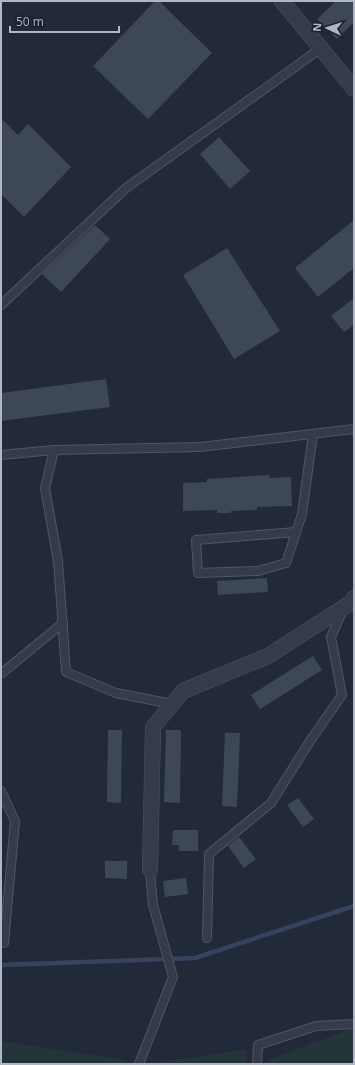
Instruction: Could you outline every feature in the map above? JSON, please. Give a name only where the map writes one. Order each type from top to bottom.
[{"type":"street","points":[[282,1],[354,89]]},
{"type":"street","points":[[150,870],[153,727],[183,691],[268,656],[349,602]]},
{"type":"lane","points":[[1,305],[126,188],[320,49]]},
{"type":"lane","points":[[1,455],[54,450],[200,448],[354,429]]},
{"type":"lane","points":[[296,532],[196,540],[198,573],[258,571],[286,563],[302,514],[313,434]]},
{"type":"lane","points":[[54,450],[45,488],[58,561],[66,672],[116,693],[172,704]]},
{"type":"lane","points":[[207,938],[209,854],[271,803],[310,741],[342,695],[331,637],[349,602]]},
{"type":"lane","points":[[1,674],[63,623]]},
{"type":"lane","points":[[1,791],[15,821],[4,943]]},
{"type":"lane","points":[[139,1064],[173,978],[153,906],[150,870]]},
{"type":"lane","points":[[257,1064],[258,1045],[316,1026],[354,1024]]},
{"type":"shaded area","points":[[348,1030],[354,1031],[354,1064],[267,1064],[267,1060]]},
{"type":"shaded area","points":[[1,1041],[126,1060],[125,1064],[1,1064]]},
{"type":"shaded area","points":[[247,1049],[246,1064],[154,1064],[154,1063]]},
{"type":"building","points":[[155,1],[159,1],[212,53],[148,119],[93,66]]},
{"type":"building","points":[[336,1],[354,1],[354,22],[337,39],[317,19]]},
{"type":"building","points":[[1,118],[18,135],[28,124],[71,167],[24,217],[1,194]]},
{"type":"building","points":[[219,137],[250,171],[230,189],[200,154]]},
{"type":"building","points":[[354,220],[354,268],[318,297],[295,268]]},
{"type":"building","points":[[95,225],[110,239],[61,292],[42,274]]},
{"type":"building","points":[[227,248],[280,331],[234,359],[183,275]]},
{"type":"building","points":[[354,298],[354,325],[344,332],[331,316]]},
{"type":"building","points":[[106,379],[110,407],[1,421],[1,393]]},
{"type":"building","points":[[269,475],[270,478],[291,477],[292,506],[257,507],[257,510],[231,511],[231,513],[217,513],[217,510],[183,511],[183,483],[207,482],[207,479]]},
{"type":"building","points":[[267,578],[268,592],[218,595],[217,581]]},
{"type":"building","points":[[313,656],[322,670],[260,709],[251,695]]},
{"type":"building","points":[[108,730],[122,730],[121,803],[107,802]]},
{"type":"building","points":[[166,730],[181,730],[180,803],[164,802]]},
{"type":"building","points":[[225,733],[240,733],[237,807],[222,806]]},
{"type":"building","points":[[298,798],[314,819],[303,827],[287,805]]},
{"type":"building","points":[[173,830],[198,830],[198,851],[179,851],[179,845],[172,845]]},
{"type":"building","points":[[239,837],[256,859],[244,868],[228,846]]},
{"type":"building","points":[[105,861],[127,861],[127,879],[105,878]]},
{"type":"building","points":[[186,878],[188,894],[165,897],[163,881]]},
{"type":"waterway","points":[[1,965],[195,958],[354,906]]}]
